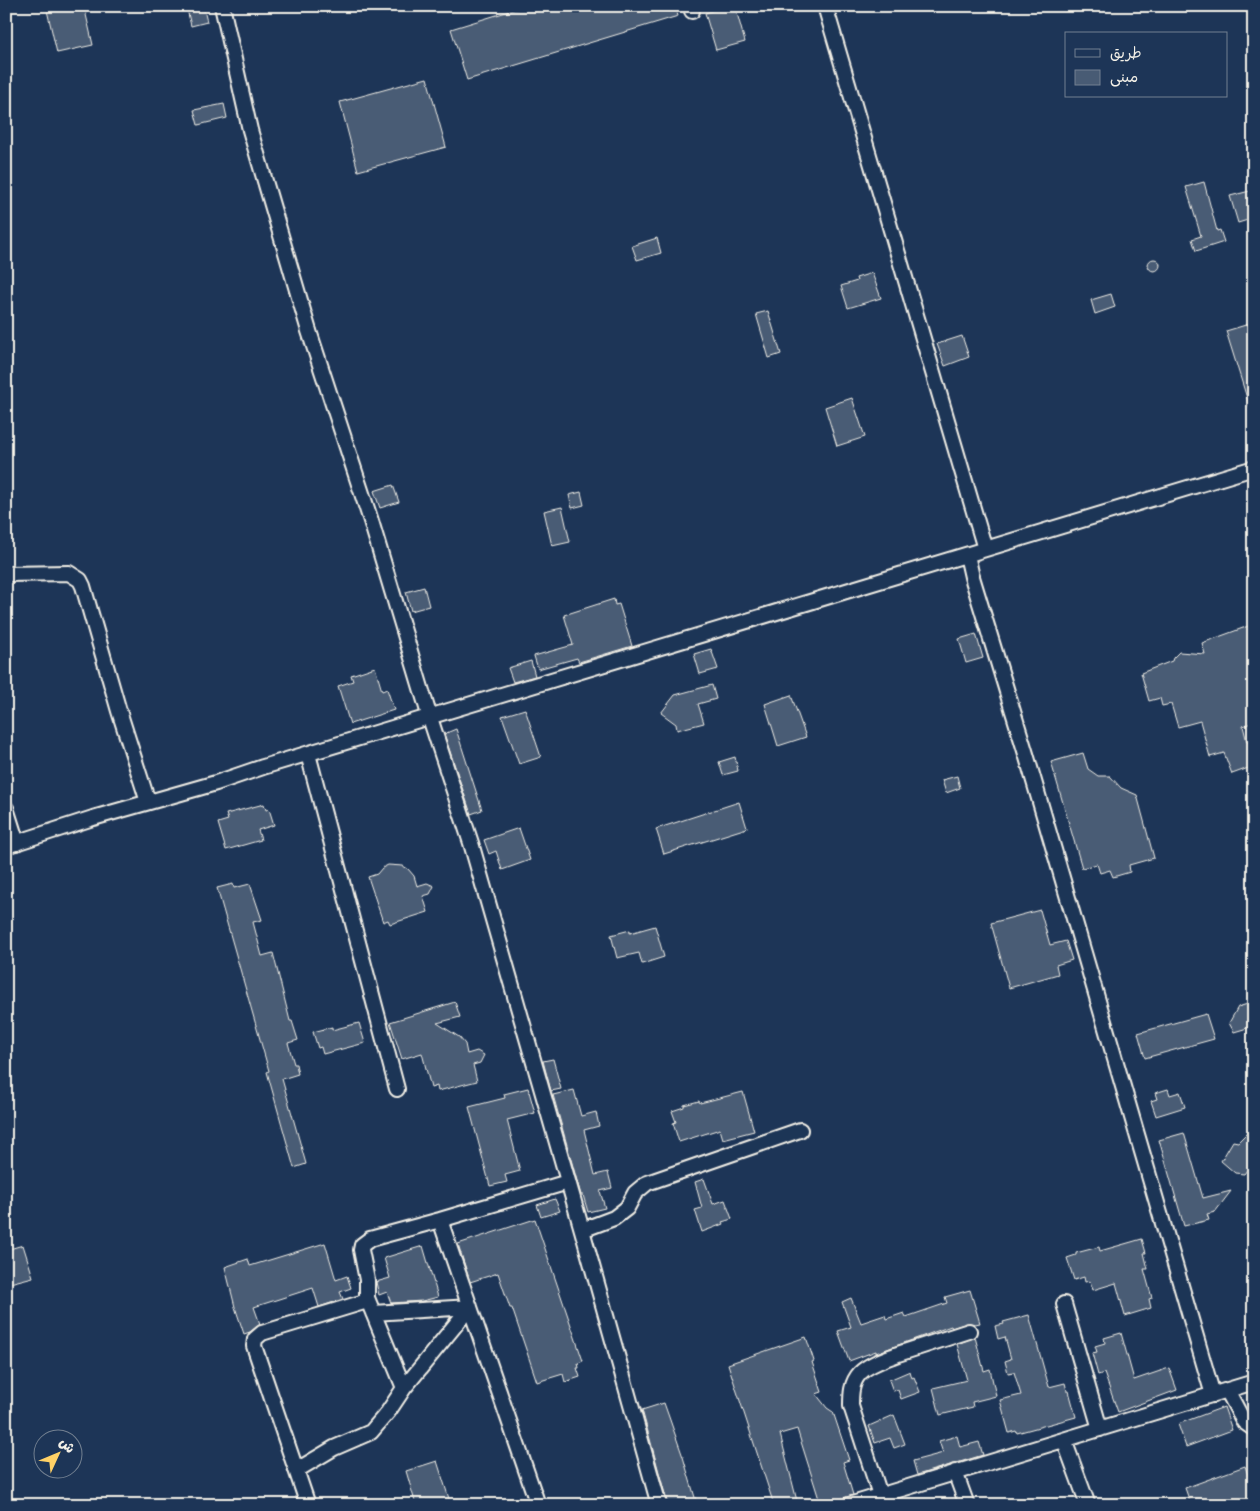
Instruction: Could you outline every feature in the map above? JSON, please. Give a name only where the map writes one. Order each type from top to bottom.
[{"type":"street","points":[[222,6],[255,149],[309,331],[371,521],[470,843],[659,1505]]},
{"type":"street","points":[[825,6],[985,549]]},
{"type":"street","points":[[6,808],[12,844],[1254,468]]},
{"type":"street","points":[[967,555],[1213,1395]]},
{"type":"street","points":[[6,574],[69,572],[80,580],[148,802]]},
{"type":"street","points":[[308,754],[397,1089]]},
{"type":"street","points":[[582,1230],[614,1218],[627,1208],[635,1193],[647,1183],[800,1130]]},
{"type":"street","points":[[404,1388],[367,1298],[367,1280],[361,1250],[365,1242],[568,1182]]},
{"type":"street","points":[[440,1220],[538,1505]]},
{"type":"street","points":[[308,1505],[254,1346],[255,1339],[262,1333],[364,1302],[367,1298]]},
{"type":"street","points":[[1064,1304],[1100,1429]]},
{"type":"street","points":[[373,1313],[470,1307]]},
{"type":"street","points":[[297,1470],[334,1448],[370,1432],[388,1412],[404,1388],[470,1307]]},
{"type":"street","points":[[880,1495],[851,1406],[850,1392],[854,1381],[861,1372],[878,1362],[969,1331]]},
{"type":"street","points":[[849,1505],[1254,1382]]},
{"type":"street","points":[[1227,1390],[1244,1422],[1254,1429]]},
{"type":"street","points":[[1064,1440],[1088,1505]]},
{"type":"street","points":[[955,1472],[967,1505]]},
{"type":"building","points":[[46,6],[84,6],[93,45],[57,53]]},
{"type":"building","points":[[203,6],[207,22],[191,26],[187,9]]},
{"type":"building","points":[[526,6],[675,6],[678,16],[467,80],[451,29]]},
{"type":"building","points":[[728,6],[735,6],[745,42],[716,50],[705,13]]},
{"type":"building","points":[[427,78],[446,147],[358,171],[340,102]]},
{"type":"building","points":[[224,104],[227,118],[198,125],[194,110]]},
{"type":"building","points":[[1204,182],[1217,231],[1220,230],[1224,242],[1196,251],[1192,239],[1201,236],[1186,187]]},
{"type":"building","points":[[1254,190],[1254,218],[1238,223],[1230,196]]},
{"type":"building","points":[[657,238],[661,253],[637,260],[632,246]]},
{"type":"building","points":[[1152,259],[1156,259],[1160,265],[1156,271],[1152,271],[1148,267],[1148,263]]},
{"type":"building","points":[[872,273],[881,298],[848,308],[841,286],[857,281],[856,278]]},
{"type":"building","points":[[1111,294],[1115,307],[1095,314],[1091,300]]},
{"type":"building","points":[[768,311],[781,354],[769,358],[756,314]]},
{"type":"building","points":[[1249,324],[1254,337],[1254,410],[1251,411],[1226,331]]},
{"type":"building","points":[[962,336],[969,357],[945,366],[937,344]]},
{"type":"building","points":[[852,398],[865,437],[837,446],[825,407]]},
{"type":"building","points":[[393,485],[399,502],[380,508],[374,491]]},
{"type":"building","points":[[581,492],[584,505],[572,508],[569,495]]},
{"type":"building","points":[[562,507],[570,542],[552,546],[544,511]]},
{"type":"building","points":[[424,587],[429,606],[411,611],[406,592]]},
{"type":"building","points":[[614,599],[615,605],[619,604],[632,646],[579,662],[577,658],[538,669],[534,656],[573,645],[564,615]]},
{"type":"building","points":[[1254,624],[1254,722],[1243,726],[1247,742],[1254,745],[1254,766],[1232,774],[1224,753],[1210,757],[1200,721],[1178,727],[1171,704],[1162,706],[1160,698],[1149,701],[1141,673],[1172,661],[1179,652],[1205,654],[1202,643]]},
{"type":"building","points":[[976,634],[983,658],[966,663],[959,639]]},
{"type":"building","points":[[711,649],[718,669],[700,674],[694,654]]},
{"type":"building","points":[[531,661],[535,676],[513,682],[508,668]]},
{"type":"building","points":[[375,667],[382,691],[387,689],[394,710],[350,724],[338,686],[353,681],[351,675]]},
{"type":"building","points":[[712,685],[716,699],[698,704],[704,723],[677,730],[676,724],[661,713],[675,695]]},
{"type":"building","points":[[791,695],[806,737],[778,746],[765,704]]},
{"type":"building","points":[[525,709],[541,757],[519,764],[502,716]]},
{"type":"building","points":[[456,729],[482,810],[471,814],[444,734]]},
{"type":"building","points":[[1083,753],[1088,769],[1098,776],[1110,776],[1121,788],[1137,795],[1154,858],[1129,865],[1130,872],[1113,877],[1110,870],[1100,873],[1097,864],[1082,868],[1051,762]]},
{"type":"building","points":[[735,757],[738,771],[723,775],[719,762]]},
{"type":"building","points":[[957,776],[960,788],[946,793],[942,780]]},
{"type":"building","points":[[739,802],[747,828],[664,854],[656,829]]},
{"type":"building","points":[[264,804],[266,810],[269,809],[274,825],[258,830],[261,840],[226,850],[218,823],[228,820],[226,814]]},
{"type":"building","points":[[519,828],[530,860],[502,870],[496,851],[489,854],[484,840]]},
{"type":"building","points":[[388,865],[403,866],[408,869],[414,876],[417,886],[427,883],[434,886],[430,894],[423,896],[428,912],[390,924],[388,920],[383,922],[368,877],[377,874]]},
{"type":"building","points":[[233,884],[234,888],[250,884],[262,920],[253,922],[262,956],[273,953],[290,1021],[292,1021],[298,1040],[288,1043],[298,1074],[282,1079],[306,1164],[294,1168],[267,1072],[269,1071],[217,888]]},
{"type":"building","points":[[1040,910],[1050,945],[1066,941],[1072,960],[1056,965],[1058,974],[1009,988],[991,923]]},
{"type":"building","points":[[655,926],[664,957],[642,964],[639,953],[617,958],[611,935],[630,930],[630,933]]},
{"type":"building","points":[[455,1002],[460,1017],[437,1023],[459,1037],[465,1044],[467,1054],[477,1051],[484,1055],[480,1063],[473,1065],[477,1081],[438,1091],[437,1086],[431,1088],[422,1053],[402,1059],[390,1022]]},
{"type":"building","points":[[1254,1002],[1254,1026],[1234,1032],[1229,1023],[1238,1007]]},
{"type":"building","points":[[1206,1014],[1214,1039],[1145,1058],[1138,1033]]},
{"type":"building","points":[[359,1023],[365,1043],[323,1054],[321,1047],[318,1048],[313,1032],[332,1027],[332,1030]]},
{"type":"building","points":[[553,1059],[561,1089],[551,1091],[543,1061]]},
{"type":"building","points":[[528,1088],[535,1113],[507,1120],[520,1171],[505,1175],[507,1182],[490,1186],[469,1107],[505,1098],[504,1094]]},
{"type":"building","points":[[1168,1089],[1170,1095],[1180,1092],[1185,1107],[1156,1116],[1151,1101],[1157,1099],[1155,1093]]},
{"type":"building","points":[[574,1090],[581,1116],[596,1112],[599,1126],[584,1130],[595,1175],[608,1172],[612,1188],[600,1191],[605,1208],[588,1212],[583,1195],[581,1195],[553,1095]]},
{"type":"building","points":[[743,1092],[754,1131],[723,1139],[720,1129],[679,1142],[673,1123],[676,1122],[672,1111],[684,1107],[684,1105]]},
{"type":"building","points":[[1254,1126],[1254,1161],[1244,1174],[1235,1173],[1221,1161],[1233,1141],[1238,1142]]},
{"type":"building","points":[[1184,1133],[1203,1198],[1231,1191],[1215,1212],[1207,1214],[1209,1220],[1184,1226],[1159,1140]]},
{"type":"building","points":[[704,1179],[713,1204],[725,1200],[732,1219],[702,1232],[695,1210],[702,1208],[695,1182]]},
{"type":"building","points":[[555,1199],[560,1211],[541,1217],[537,1205]]},
{"type":"building","points":[[535,1219],[583,1361],[578,1363],[579,1368],[577,1368],[580,1377],[565,1382],[563,1374],[537,1382],[498,1273],[470,1282],[458,1244]]},
{"type":"building","points":[[1142,1239],[1148,1269],[1144,1269],[1152,1298],[1149,1299],[1151,1308],[1125,1316],[1116,1283],[1093,1290],[1090,1281],[1085,1282],[1084,1277],[1074,1280],[1067,1258],[1076,1255],[1076,1253],[1099,1247],[1100,1251]]},
{"type":"building","points":[[325,1243],[336,1280],[347,1276],[351,1288],[340,1292],[343,1299],[319,1307],[313,1288],[254,1307],[260,1324],[244,1334],[225,1267],[248,1259],[250,1266]]},
{"type":"building","points":[[23,1245],[33,1277],[6,1284],[6,1250]]},
{"type":"building","points":[[423,1246],[438,1297],[422,1301],[391,1303],[387,1292],[379,1295],[376,1282],[390,1278],[384,1258]]},
{"type":"building","points":[[970,1290],[980,1323],[967,1323],[952,1328],[951,1326],[849,1361],[838,1331],[851,1327],[842,1302],[851,1298],[861,1323],[885,1315],[886,1319],[904,1313],[906,1317],[947,1303],[945,1297]]},
{"type":"building","points":[[1029,1315],[1049,1387],[1065,1383],[1076,1417],[1017,1433],[1016,1431],[1009,1433],[1000,1400],[1021,1395],[1014,1372],[1008,1373],[1005,1361],[1011,1359],[1005,1337],[998,1339],[995,1326]]},
{"type":"building","points":[[1121,1333],[1134,1380],[1169,1368],[1177,1390],[1118,1412],[1104,1373],[1098,1375],[1092,1353],[1097,1352],[1095,1346],[1105,1343],[1104,1338]]},
{"type":"building","points":[[806,1337],[822,1392],[816,1394],[827,1408],[833,1412],[849,1460],[843,1462],[853,1495],[824,1504],[822,1498],[819,1499],[797,1429],[780,1434],[797,1501],[783,1505],[774,1505],[728,1364]]},
{"type":"building","points":[[975,1337],[984,1371],[990,1369],[996,1396],[972,1402],[973,1407],[940,1415],[933,1388],[967,1380],[957,1344]]},
{"type":"building","points":[[910,1371],[920,1392],[901,1399],[898,1390],[893,1391],[889,1380]]},
{"type":"building","points":[[664,1403],[696,1501],[683,1505],[668,1505],[642,1410]]},
{"type":"building","points":[[1224,1407],[1232,1430],[1186,1447],[1178,1424]]},
{"type":"building","points":[[894,1415],[905,1444],[894,1448],[890,1438],[875,1443],[869,1426]]},
{"type":"building","points":[[957,1436],[960,1447],[979,1442],[983,1455],[917,1475],[913,1461],[943,1453],[939,1441]]},
{"type":"building","points":[[437,1461],[451,1505],[416,1505],[406,1471]]},
{"type":"building","points":[[1245,1466],[1249,1478],[1254,1476],[1254,1505],[1238,1505],[1236,1500],[1223,1505],[1191,1505],[1185,1488]]}]
